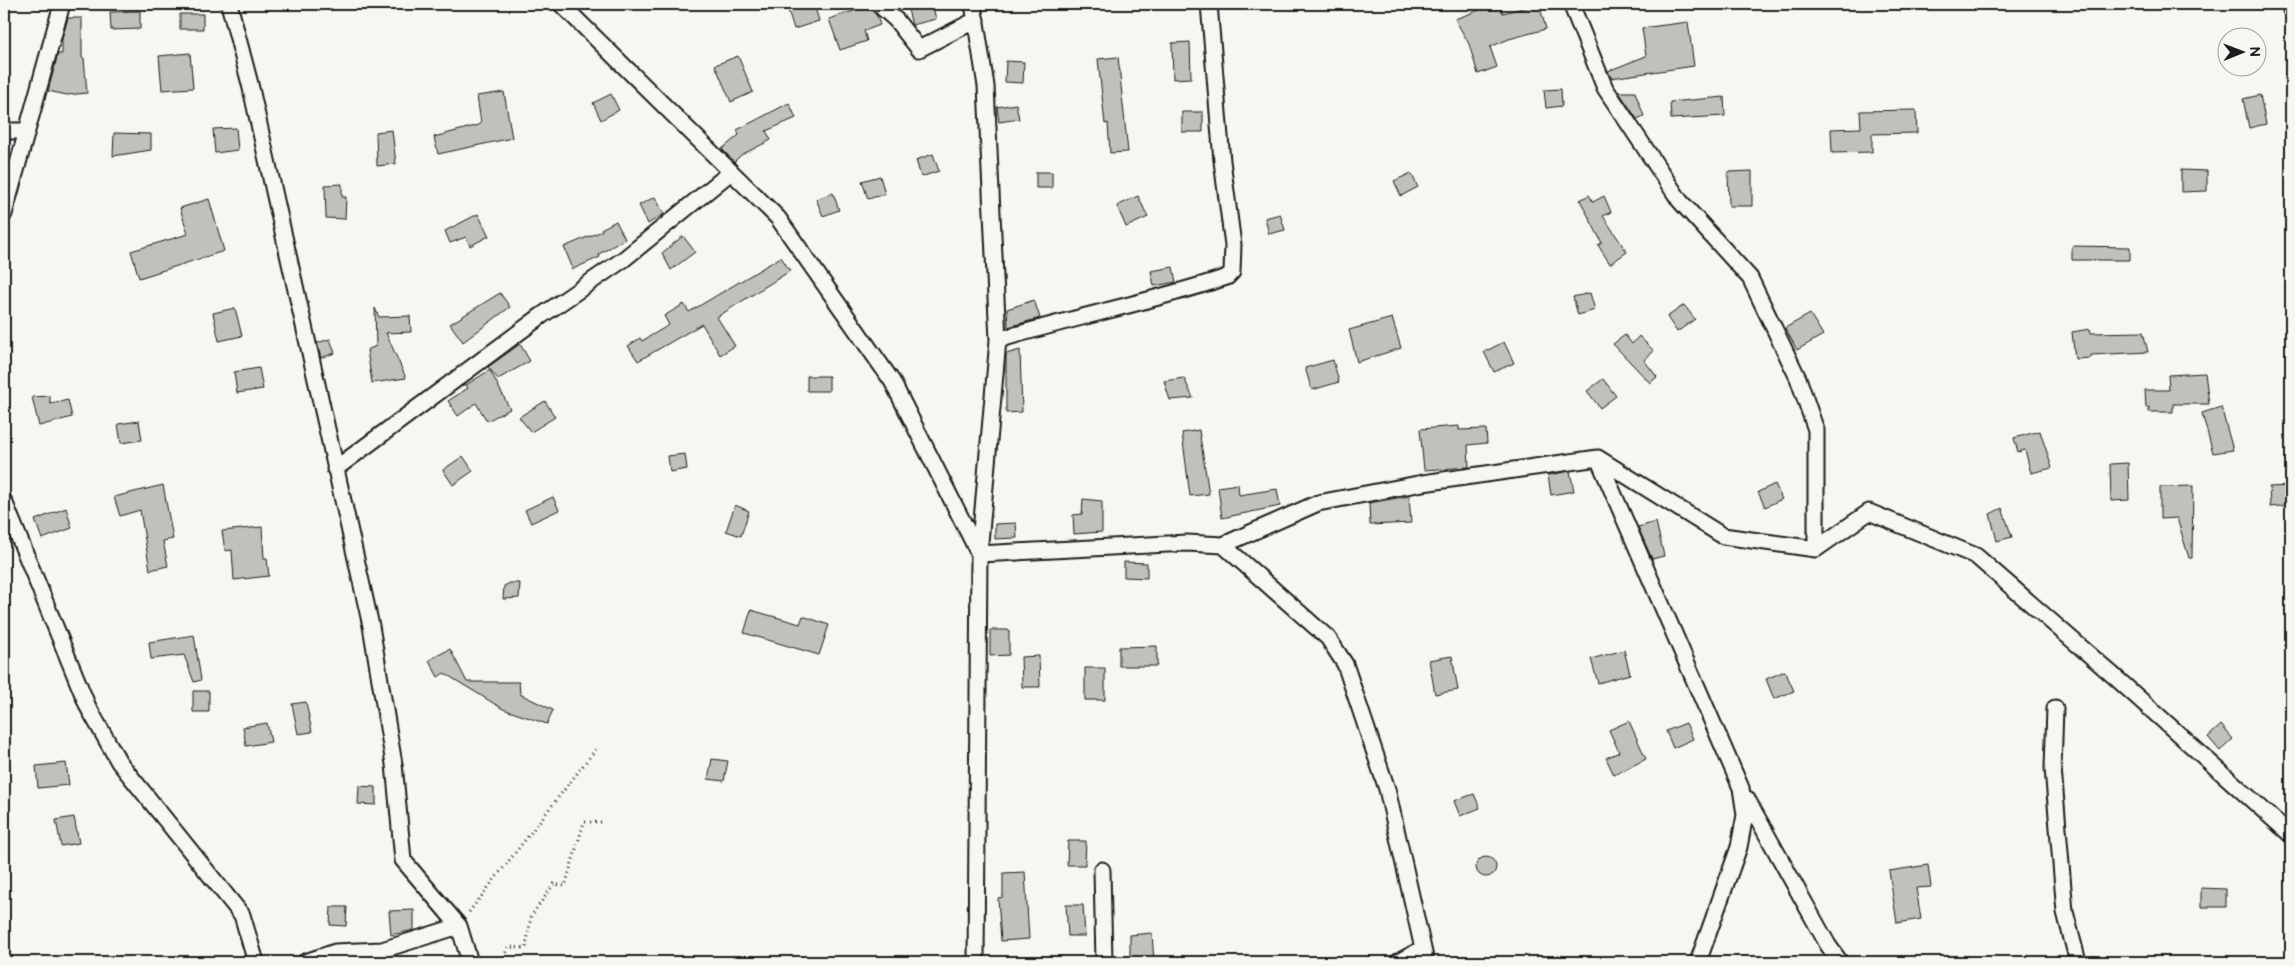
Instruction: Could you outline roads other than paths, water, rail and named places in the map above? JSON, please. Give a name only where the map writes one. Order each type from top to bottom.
[{"type":"street","points":[[4,214],[25,131],[62,4]]},
{"type":"street","points":[[229,4],[250,84],[335,469],[372,626],[394,764],[403,860],[458,926],[470,962]]},
{"type":"street","points":[[560,4],[778,218],[892,381],[979,554]]},
{"type":"street","points":[[878,4],[896,20],[919,49],[976,20]]},
{"type":"street","points":[[973,4],[986,86],[998,340],[979,554],[976,962]]},
{"type":"street","points":[[998,340],[1055,323],[1168,297],[1227,277],[1232,272],[1233,246],[1222,161],[1209,4]]},
{"type":"street","points":[[1571,4],[1605,88],[1680,200],[1750,278],[1798,378],[1816,430],[1816,549]]},
{"type":"street","points":[[2289,4],[2291,10]]},
{"type":"street","points":[[4,131],[25,131]]},
{"type":"street","points":[[335,469],[541,316],[624,259],[731,172]]},
{"type":"street","points":[[979,554],[1187,543],[1223,546],[1318,503],[1423,484],[1598,458],[1723,536],[1816,549],[1869,512],[1976,556],[2115,676],[2291,835]]},
{"type":"street","points":[[1598,458],[1754,814],[1828,945],[1840,962]]},
{"type":"street","points":[[4,501],[92,715],[119,762],[242,915],[256,962]]},
{"type":"street","points":[[1223,546],[1328,638],[1345,664],[1387,789],[1424,956],[1398,962]]},
{"type":"street","points":[[2055,708],[2053,768],[2065,912],[2078,962]]},
{"type":"street","points":[[1698,962],[1739,847],[1744,815],[1738,780]]},
{"type":"street","points":[[1102,870],[1104,962]]},
{"type":"street","points":[[305,962],[335,952],[382,950],[458,926]]}]
